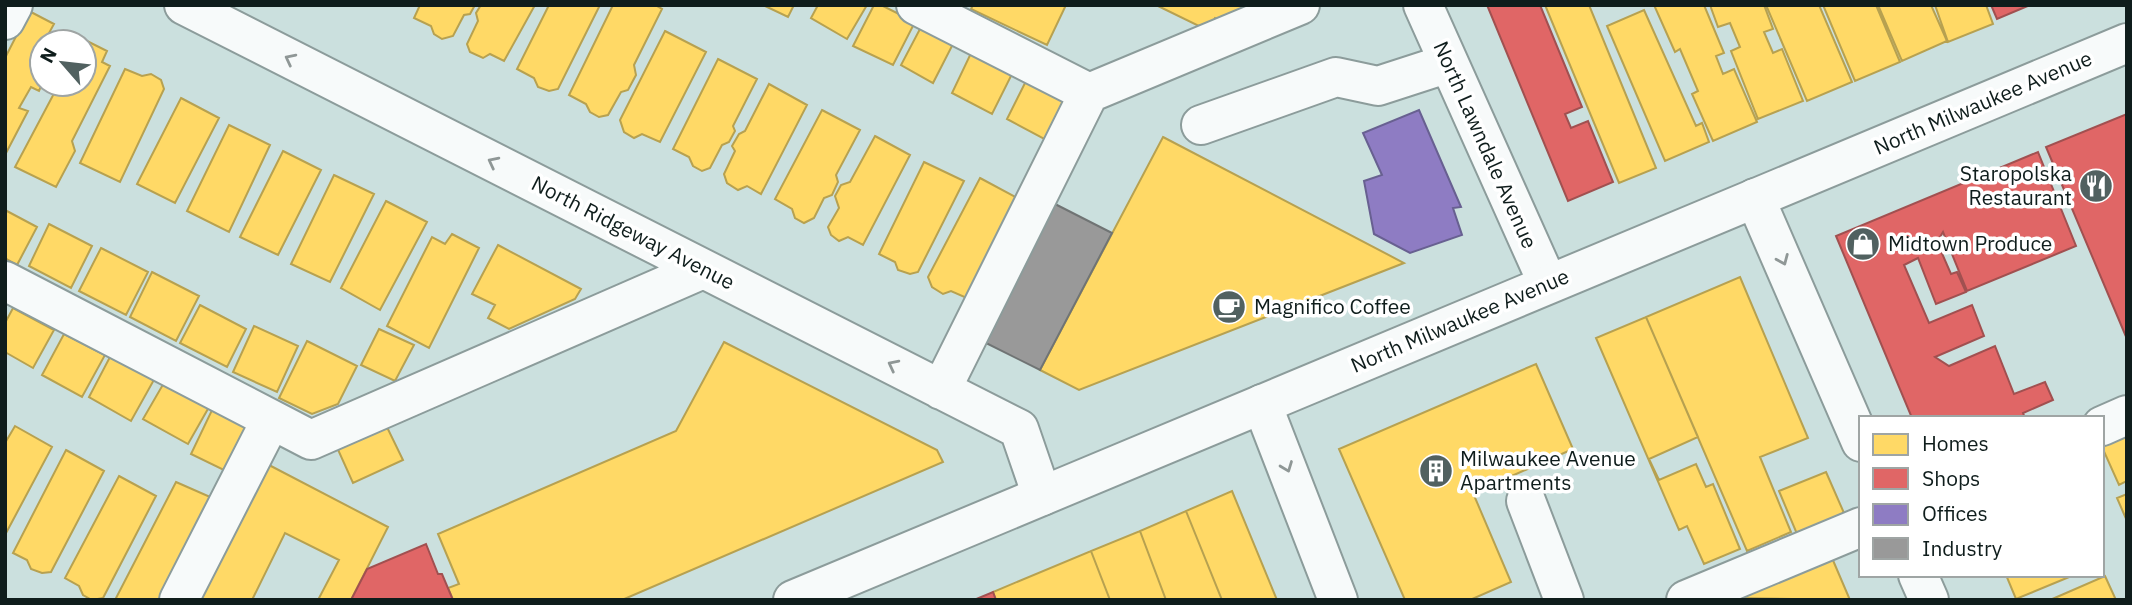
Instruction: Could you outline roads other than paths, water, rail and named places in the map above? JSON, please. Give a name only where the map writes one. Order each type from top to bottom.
[{"type":"street","points":[[5,20],[13,5]]},
{"type":"street","name":"North Ridgeway Avenue","points":[[184,5],[1019,429],[1042,496]]},
{"type":"street","points":[[916,5],[1089,93]]},
{"type":"street","points":[[941,390],[1089,93],[1300,5]]},
{"type":"street","name":"North Lawndale Avenue","points":[[1423,5],[1548,284]]},
{"type":"street","name":"North Milwaukee Avenue","points":[[793,600],[2127,43]]},
{"type":"street","points":[[1201,125],[1336,77],[1378,86],[1449,62]]},
{"type":"street","points":[[1755,198],[1859,437]]},
{"type":"street","points":[[5,281],[311,440],[703,269]]},
{"type":"street","points":[[1262,404],[1338,600]]},
{"type":"street","points":[[2104,425],[2127,415]]},
{"type":"street","points":[[179,600],[271,420]]},
{"type":"street","points":[[1526,501],[1564,600]]},
{"type":"street","points":[[1686,600],[1859,528]]},
{"type":"street","points":[[1919,577],[1928,600]]},
{"type":"place","name":"Staropolska Restaurant","points":[[2096,186]]},
{"type":"place","name":"Midtown Produce","points":[[1863,244]]},
{"type":"place","name":"Magnifico Coffee","points":[[1229,307]]},
{"type":"place","name":"Milwaukee Avenue Apartments","points":[[1436,471]]}]
